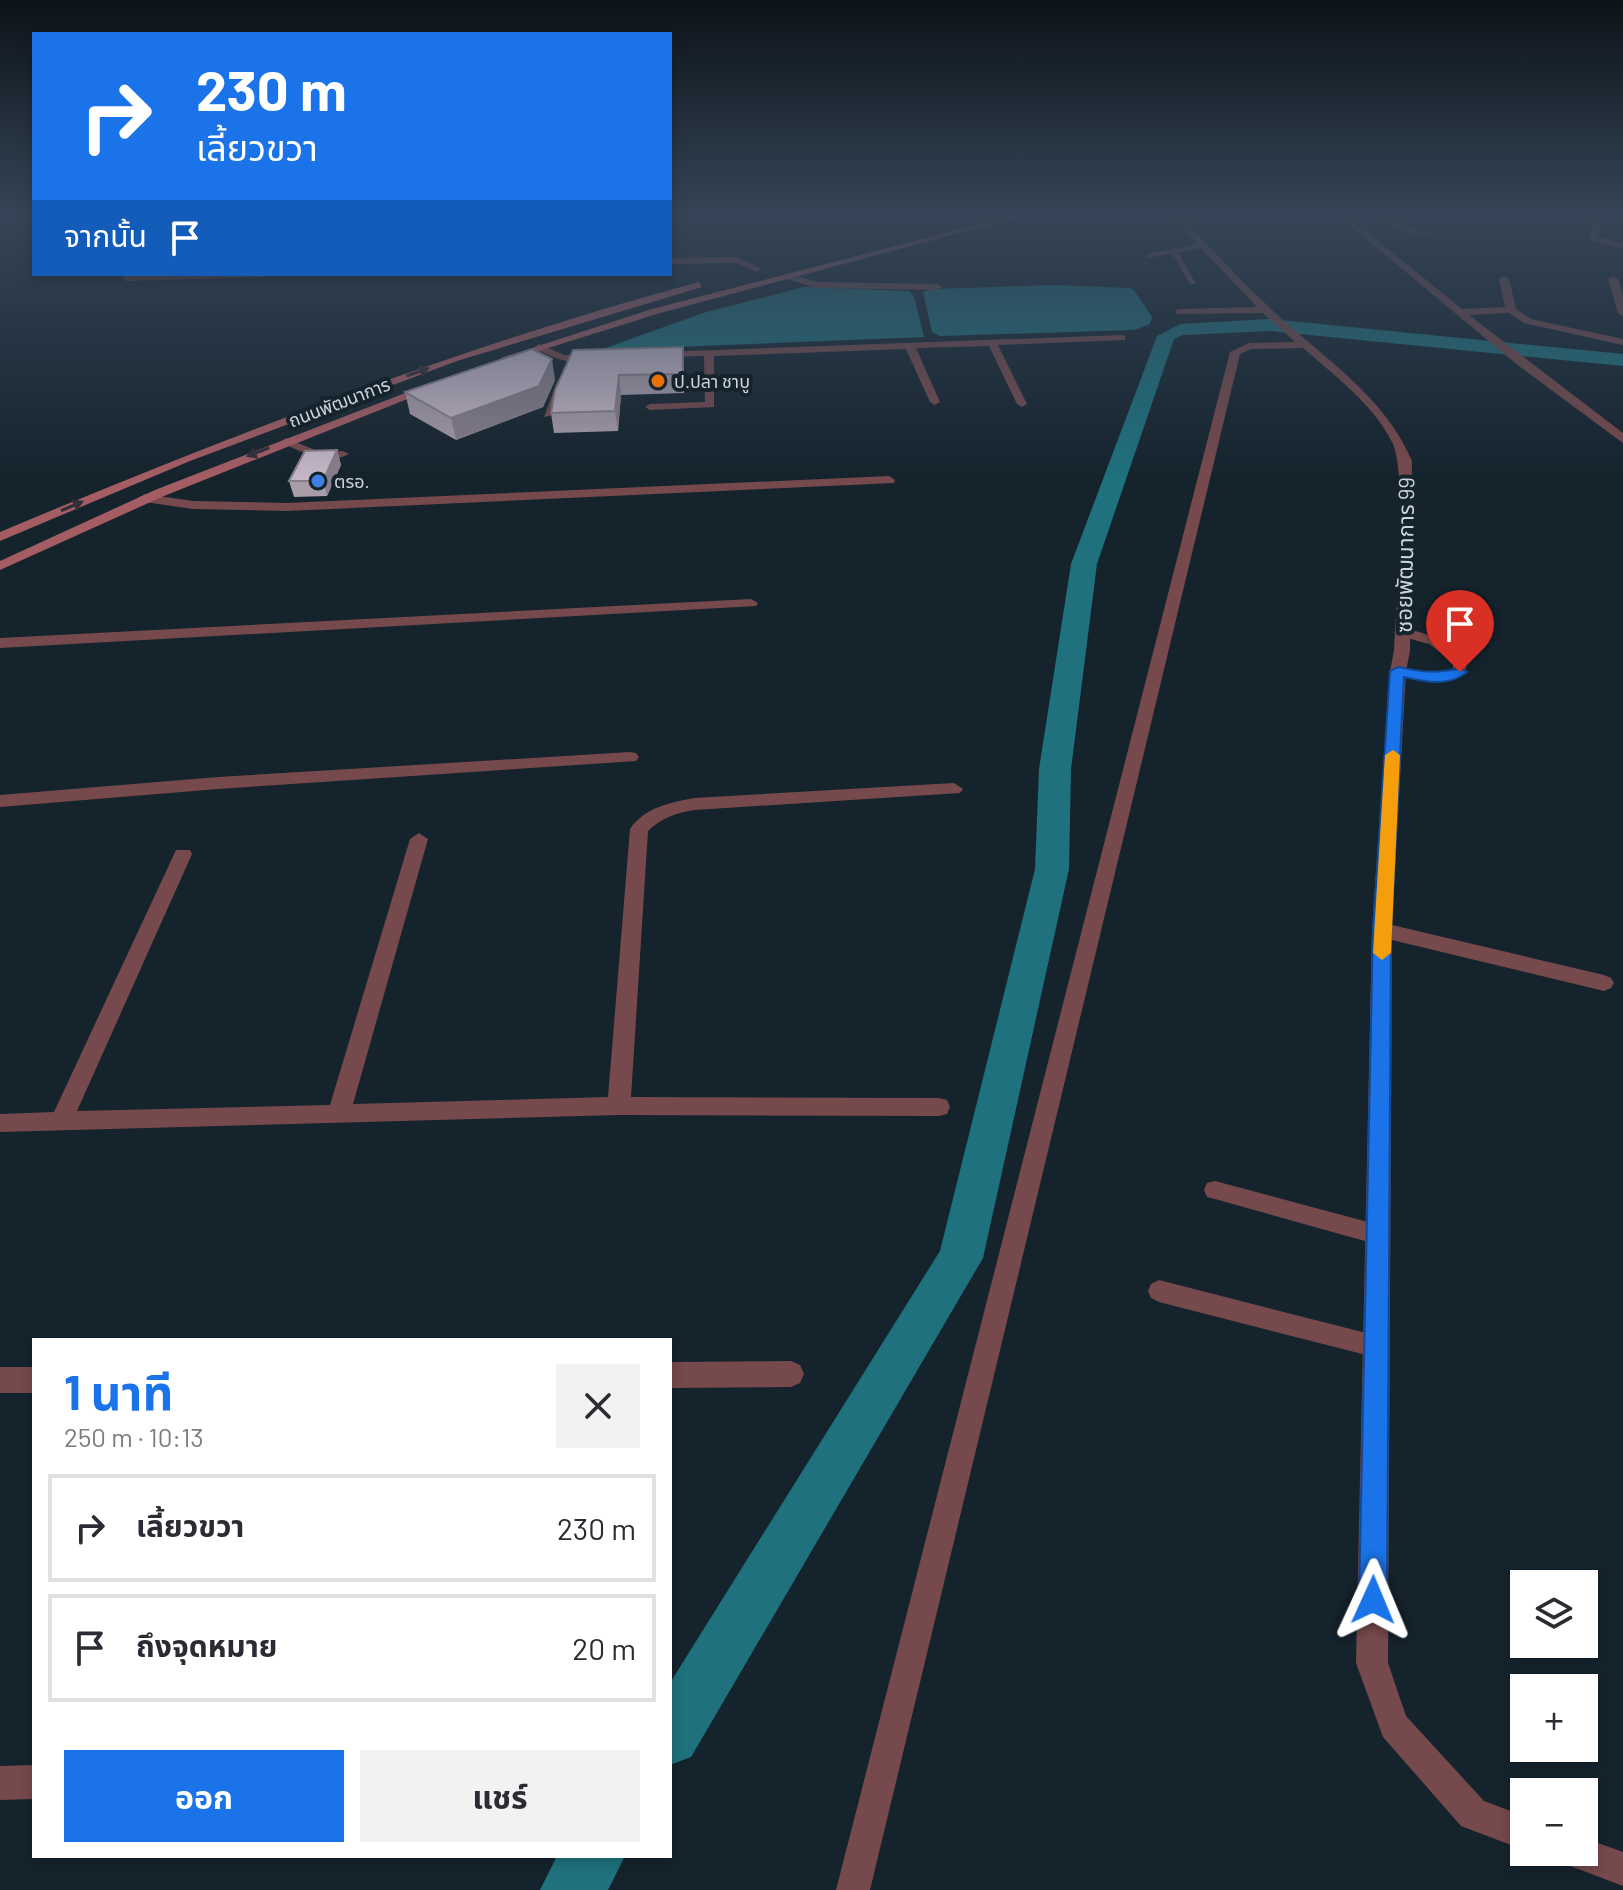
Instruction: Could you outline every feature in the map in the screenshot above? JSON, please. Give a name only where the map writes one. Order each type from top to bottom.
[{"type":"main road","name":"ถนนพัฒนาการ","points":[[2,535],[186,458],[453,359],[634,302]]},
{"type":"main road","points":[[499,361],[695,302]]},
{"type":"main road","name":"ถนนพัฒนาการ","points":[[0,566],[145,498],[444,381]]},
{"type":"street","name":"ซอยพัฒนาการ 99","points":[[1259,302],[1308,345],[1401,441],[1406,461],[1401,632],[1382,930],[1372,1663],[1394,1726],[1473,1814],[1510,1828]]},
{"type":"street","points":[[1449,302],[1523,364],[1623,439]]},
{"type":"street","points":[[1509,302],[1511,310]]},
{"type":"street","points":[[1180,312],[1266,310]]},
{"type":"street","points":[[1461,312],[1511,310],[1528,321]]},
{"type":"street","points":[[1473,322],[1528,321],[1623,342]]},
{"type":"street","points":[[853,1890],[1235,352],[1249,346],[1308,345]]},
{"type":"street","points":[[145,498],[193,505],[287,507],[889,480]]},
{"type":"street","points":[[0,643],[751,603]]},
{"type":"street","points":[[0,801],[218,783],[630,757]]},
{"type":"street","points":[[619,1106],[639,829],[648,818],[664,810],[694,804],[954,789]]},
{"type":"street","points":[[339,1113],[419,839]]},
{"type":"street","points":[[62,1120],[183,854]]},
{"type":"street","points":[[1382,930],[1604,983]]},
{"type":"street","points":[[0,1123],[619,1106],[939,1107]]},
{"type":"street","points":[[672,1375],[791,1374]]},
{"type":"street","points":[[0,1380],[32,1380]]},
{"type":"street","points":[[0,1783],[32,1782]]},
{"type":"street","points":[[1598,1860],[1623,1869]]},
{"type":"lane","points":[[650,356],[1122,338]]},
{"type":"lane","points":[[992,343],[1022,404]]},
{"type":"lane","points":[[910,346],[935,402]]},
{"type":"lane","points":[[539,347],[562,358],[605,357]]},
{"type":"lane","points":[[650,407],[710,405],[709,353]]},
{"type":"lane","points":[[548,415],[572,358]]},
{"type":"lane","points":[[286,441],[318,455],[343,454]]},
{"type":"lane","points":[[1398,671],[1427,678],[1448,677],[1460,672],[1460,661],[1449,649],[1432,639],[1401,632]]},
{"type":"lane","points":[[1215,1190],[1379,1235]]},
{"type":"lane","points":[[1159,1291],[1378,1347]]},
{"type":"water","points":[[745,302],[916,302],[924,337],[600,350],[703,313]]},
{"type":"water","points":[[925,302],[1142,302],[1152,317],[1150,324],[1134,330],[940,336],[932,332]]},
{"type":"building","points":[[683,347],[683,374],[619,375],[615,411],[551,413],[555,390],[573,350]]},
{"type":"building","points":[[532,349],[552,359],[539,386],[451,418],[405,392]]},
{"type":"building","points":[[337,450],[323,481],[289,481],[305,451]]},
{"type":"waterway","points":[[672,1733],[961,1258],[1052,869],[1055,769],[1084,564],[1166,336],[1180,330],[1269,325],[1623,360]]},
{"type":"waterway","points":[[571,1890],[593,1858]]},
{"type":"slow traffic","points":[[1382,953],[1393,755]]},
{"type":"place","name":"ป.ปลา ชาบู","points":[[658,381]]},
{"type":"place","name":"ตรอ.","points":[[318,481]]},
{"type":"route","points":[[1373,1600],[1382,930],[1398,671],[1427,678],[1448,677],[1460,672]]}]
